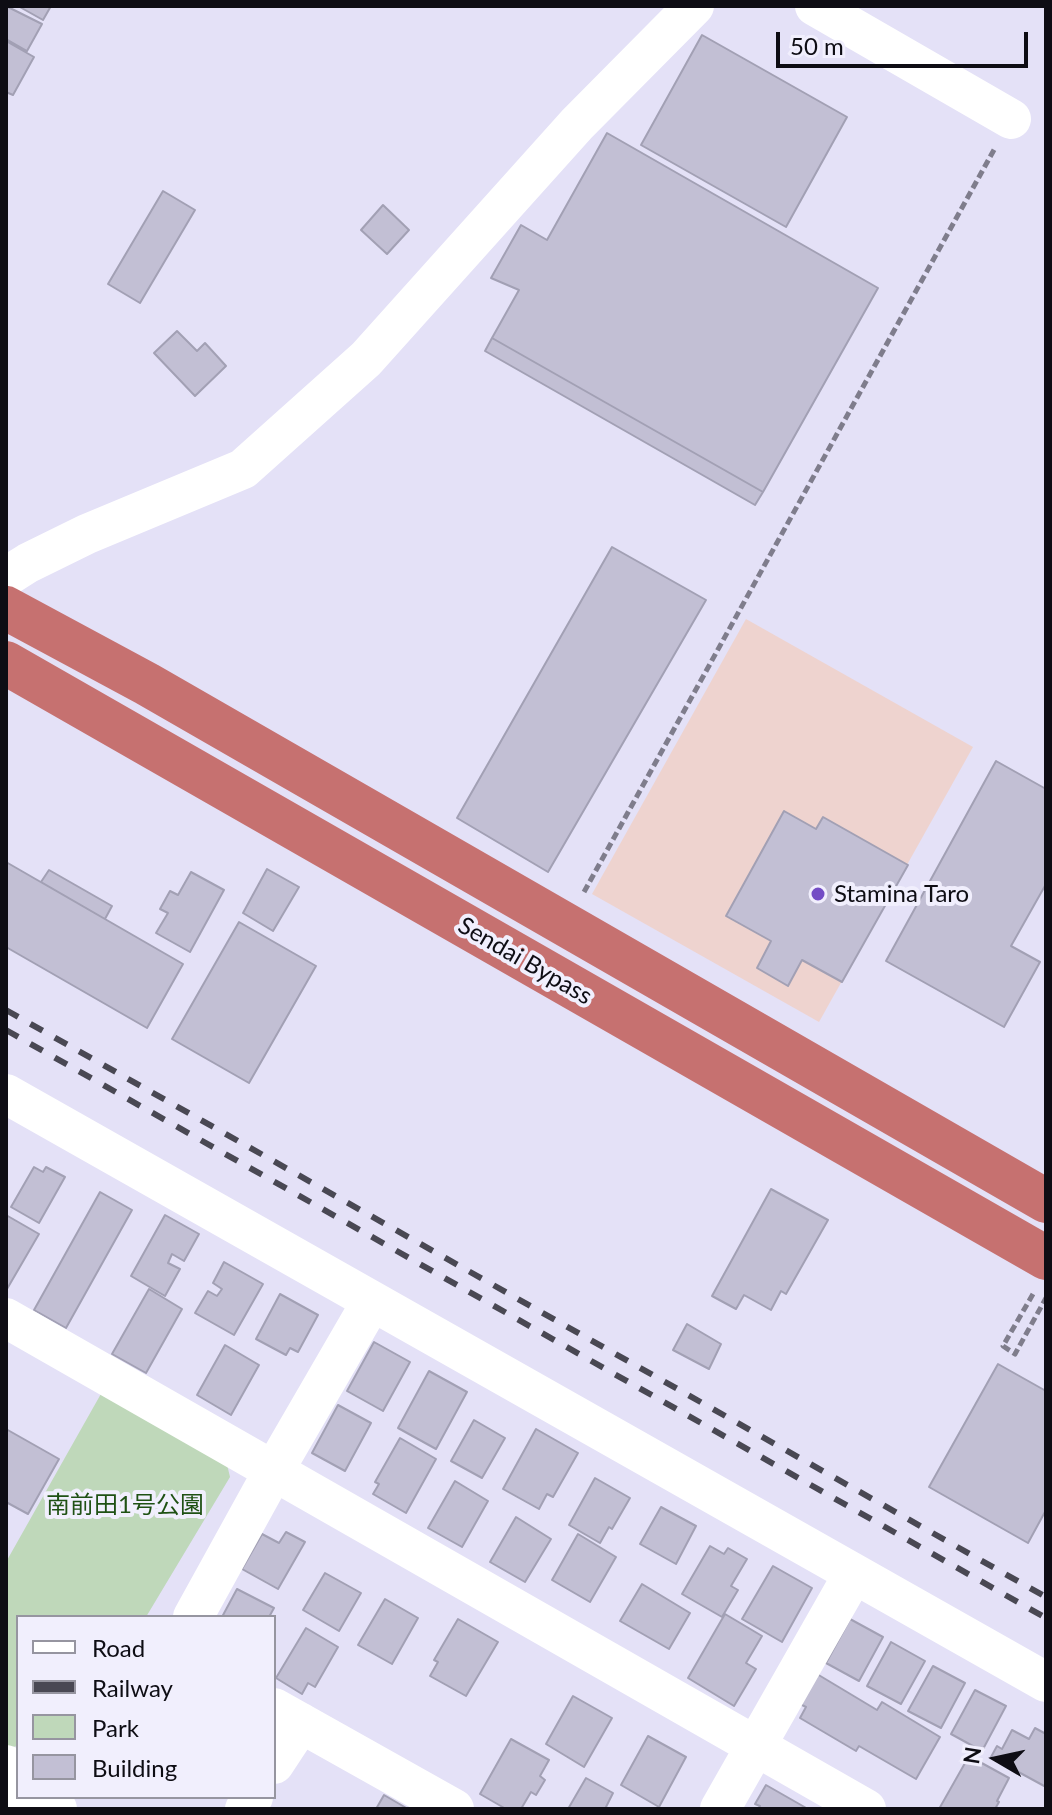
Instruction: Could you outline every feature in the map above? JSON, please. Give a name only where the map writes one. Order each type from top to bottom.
[{"type":"highway","points":[[6,608],[147,684],[1046,1201]]},
{"type":"highway","name":"Sendai Bypass","points":[[6,663],[1042,1271]]},
{"type":"street","points":[[6,577],[87,534],[243,469],[366,359],[567,136],[694,6]]},
{"type":"street","points":[[815,6],[1011,119]]},
{"type":"street","points":[[6,1094],[1046,1682]]},
{"type":"street","points":[[194,1615],[372,1301]]},
{"type":"street","points":[[6,1318],[866,1809]]},
{"type":"street","points":[[720,1809],[853,1575]]},
{"type":"street","points":[[276,1756],[287,1715],[454,1809]]},
{"type":"path","points":[[567,924],[1011,119]]},
{"type":"path","points":[[1042,1271],[1003,1346],[1015,1354],[1046,1298]]},
{"type":"shaded area","points":[[746,619],[973,747],[819,1022],[592,894]]},
{"type":"green space","name":"南前田1号公園","points":[[102,1392],[225,1456],[230,1477],[147,1615],[16,1615],[16,1746],[7,1748],[6,1562]]},
{"type":"building","points":[[6,6],[42,24],[27,51],[6,39]]},
{"type":"building","points":[[18,6],[51,6],[43,20]]},
{"type":"building","points":[[702,35],[847,117],[786,227],[641,145]]},
{"type":"building","points":[[6,41],[34,57],[13,95],[6,92]]},
{"type":"building","points":[[607,133],[878,288],[763,492],[492,338],[519,290],[491,278],[521,225],[547,240]]},
{"type":"building","points":[[163,191],[195,210],[140,303],[108,284]]},
{"type":"building","points":[[383,205],[409,230],[387,254],[361,230]]},
{"type":"building","points":[[177,331],[197,351],[205,343],[226,366],[195,396],[154,353]]},
{"type":"building","points":[[492,338],[763,492],[755,505],[485,351]]},
{"type":"building","points":[[612,547],[706,600],[548,872],[457,818]]},
{"type":"building","points":[[996,761],[1046,789],[1046,884],[1011,946],[1040,962],[1004,1027],[886,961]]},
{"type":"building","points":[[784,811],[816,829],[823,817],[908,865],[842,982],[802,960],[788,986],[757,968],[771,941],[726,916]]},
{"type":"building","points":[[6,862],[183,964],[147,1028],[6,947]]},
{"type":"building","points":[[267,869],[299,887],[273,931],[243,913]]},
{"type":"building","points":[[49,870],[112,906],[105,919],[41,882]]},
{"type":"building","points":[[191,872],[224,890],[190,952],[156,933],[168,913],[160,909],[170,891],[178,895]]},
{"type":"building","points":[[239,922],[316,966],[249,1083],[172,1039]]},
{"type":"building","points":[[34,1167],[43,1172],[46,1167],[65,1177],[39,1223],[11,1207]]},
{"type":"building","points":[[771,1189],[828,1220],[786,1294],[781,1291],[771,1310],[744,1295],[736,1309],[712,1296]]},
{"type":"building","points":[[100,1192],[132,1210],[66,1328],[34,1310]]},
{"type":"building","points":[[6,1215],[39,1234],[7,1289],[6,1289]]},
{"type":"building","points":[[165,1215],[199,1234],[184,1261],[172,1254],[168,1263],[180,1269],[165,1296],[131,1276]]},
{"type":"building","points":[[224,1262],[263,1284],[234,1335],[195,1313],[208,1291],[217,1296],[222,1289],[213,1283]]},
{"type":"building","points":[[149,1289],[182,1309],[146,1373],[112,1354]]},
{"type":"building","points":[[280,1294],[318,1315],[298,1352],[290,1348],[286,1355],[256,1339]]},
{"type":"building","points":[[687,1324],[721,1344],[709,1369],[673,1350]]},
{"type":"building","points":[[374,1342],[410,1362],[383,1411],[347,1391]]},
{"type":"building","points":[[225,1345],[259,1365],[231,1415],[197,1395]]},
{"type":"building","points":[[998,1364],[1046,1391],[1046,1510],[1028,1543],[929,1487]]},
{"type":"building","points":[[429,1371],[467,1392],[436,1449],[398,1428]]},
{"type":"building","points":[[338,1405],[371,1423],[345,1471],[312,1453]]},
{"type":"building","points":[[474,1420],[505,1438],[482,1478],[451,1461]]},
{"type":"building","points":[[6,1429],[59,1459],[28,1514],[6,1502]]},
{"type":"building","points":[[536,1429],[578,1453],[553,1497],[547,1494],[539,1509],[503,1489]]},
{"type":"building","points":[[400,1438],[436,1459],[406,1513],[373,1494],[379,1484],[375,1482]]},
{"type":"building","points":[[595,1478],[630,1498],[600,1543],[569,1525]]},
{"type":"building","points":[[455,1481],[488,1501],[462,1547],[428,1528]]},
{"type":"building","points":[[661,1507],[696,1526],[676,1564],[640,1544]]},
{"type":"building","points":[[516,1517],[551,1539],[525,1582],[490,1562]]},
{"type":"building","points":[[286,1532],[305,1542],[278,1589],[242,1569],[262,1534],[279,1543]]},
{"type":"building","points":[[578,1534],[616,1557],[590,1602],[552,1580]]},
{"type":"building","points":[[710,1546],[724,1554],[728,1548],[747,1559],[731,1586],[738,1590],[722,1617],[682,1594]]},
{"type":"building","points":[[773,1566],[812,1588],[782,1642],[742,1619]]},
{"type":"building","points":[[325,1573],[361,1593],[339,1631],[303,1610]]},
{"type":"building","points":[[642,1584],[690,1613],[669,1649],[620,1621]]},
{"type":"building","points":[[237,1589],[274,1608],[270,1615],[223,1615]]},
{"type":"building","points":[[385,1599],[418,1618],[392,1664],[358,1645]]},
{"type":"building","points":[[725,1614],[762,1636],[746,1663],[756,1669],[734,1706],[688,1678]]},
{"type":"building","points":[[458,1619],[498,1642],[466,1696],[430,1676],[438,1662],[434,1660]]},
{"type":"building","points":[[850,1619],[883,1637],[859,1681],[826,1663]]},
{"type":"building","points":[[306,1628],[338,1647],[315,1687],[308,1683],[302,1694],[276,1678]]},
{"type":"building","points":[[891,1642],[925,1661],[901,1704],[867,1686]]},
{"type":"building","points":[[933,1666],[965,1683],[941,1728],[908,1711]]},
{"type":"building","points":[[817,1674],[877,1710],[882,1702],[940,1737],[916,1779],[859,1746],[856,1751],[800,1718],[806,1707],[800,1704]]},
{"type":"building","points":[[975,1690],[1006,1706],[982,1751],[951,1734]]},
{"type":"building","points":[[573,1696],[612,1718],[584,1767],[546,1744]]},
{"type":"building","points":[[1035,1728],[1046,1734],[1046,1787],[991,1757],[997,1746],[1002,1749],[1012,1730],[1029,1739]]},
{"type":"building","points":[[648,1736],[686,1757],[659,1807],[621,1785]]},
{"type":"building","points":[[511,1739],[549,1760],[540,1776],[545,1780],[536,1795],[531,1792],[521,1809],[506,1809],[480,1794]]},
{"type":"building","points":[[969,1756],[1009,1778],[999,1802],[995,1809],[939,1809]]},
{"type":"building","points":[[586,1778],[613,1793],[605,1809],[568,1809]]},
{"type":"building","points":[[766,1785],[808,1809],[758,1809],[760,1806],[755,1804]]},
{"type":"building","points":[[384,1795],[408,1809],[376,1809]]},
{"type":"railway","points":[[6,1010],[1046,1597]]},
{"type":"railway","points":[[6,1030],[1046,1618]]},
{"type":"place","name":"Stamina Taro","points":[[818,894]]}]
